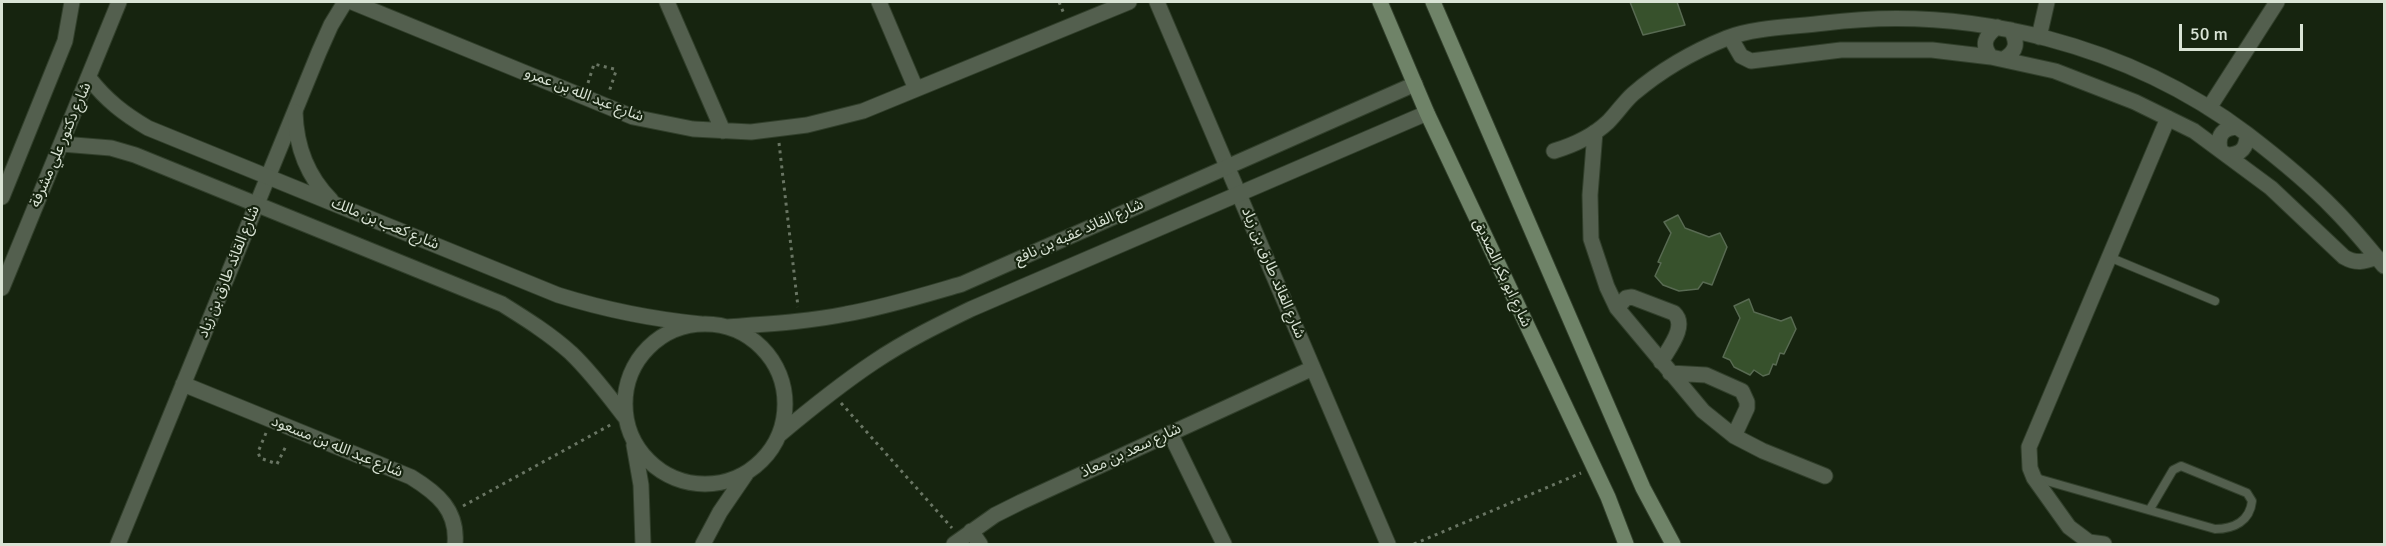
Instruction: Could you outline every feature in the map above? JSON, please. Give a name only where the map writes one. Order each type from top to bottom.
[{"type":"main road","name":"شارع ابو بكر الصديق","points":[[1380,2],[1427,113],[1608,497],[1626,544]]},
{"type":"main road","points":[[1433,2],[1643,488],[1673,544]]},
{"type":"street","points":[[2,197],[64,41],[72,2]]},
{"type":"street","name":"شارع دكتور علي مشرفة","points":[[2,288],[119,2]]},
{"type":"street","name":"شارع القائد طارق بن زياد","points":[[118,544],[331,25],[345,2]]},
{"type":"street","name":"شارع عبد الله بن عمرو","points":[[352,2],[633,117],[663,124],[723,131],[778,130],[835,120],[1129,2]]},
{"type":"street","points":[[668,2],[723,131]]},
{"type":"street","points":[[879,2],[916,89]]},
{"type":"street","name":"شارع القائد طارق بن زياد","points":[[1157,2],[1388,544]]},
{"type":"street","points":[[2039,37],[2047,2]]},
{"type":"street","points":[[2209,108],[2277,2]]},
{"type":"street","points":[[1554,151],[1577,144],[1595,132],[1607,123],[1631,96],[1660,73],[1691,54],[1730,37],[1851,19],[1924,19],[2004,29],[2039,37],[2113,61],[2162,82],[2209,108],[2242,131],[2333,208],[2381,262]]},
{"type":"street","points":[[2004,29],[2015,38],[2016,47],[2011,55],[1998,58],[1985,50],[1985,41],[1989,33],[2004,29]]},
{"type":"street","points":[[1730,37],[1741,56],[1751,61],[1840,50],[1932,50],[1998,58],[2055,71],[2135,102],[2194,131],[2271,188],[2344,257],[2353,262],[2381,262]]},
{"type":"street","name":"شارع كعب بن مالك","points":[[89,78],[105,98],[125,115],[148,128],[558,295],[652,319],[701,324]]},
{"type":"street","name":"شارع القائد عقبه بن نافع","points":[[727,327],[800,321],[846,314],[905,301],[962,284],[1415,84]]},
{"type":"street","points":[[295,112],[302,155],[314,180],[333,203]]},
{"type":"street","name":"شارع القائد عقبه بن نافع","points":[[779,435],[876,360],[922,333],[971,309],[1427,113]]},
{"type":"street","points":[[2104,544],[2089,542],[2069,527],[2034,478],[2030,468],[2029,447],[2168,118]]},
{"type":"street","points":[[2224,152],[2218,141],[2221,133],[2228,128],[2242,131]]},
{"type":"street","points":[[2224,152],[2236,154],[2243,150],[2247,143],[2242,131]]},
{"type":"street","points":[[1595,132],[1590,195],[1591,240],[1607,287],[1617,308],[1703,411],[1734,436],[1825,477]]},
{"type":"street","name":"شارع كعب بن مالك","points":[[62,144],[103,147],[135,155],[502,304],[538,327],[570,353],[599,383],[625,417]]},
{"type":"street","points":[[1617,308],[1626,298],[1632,297],[1674,313],[1678,317],[1680,328],[1665,367]]},
{"type":"street","points":[[643,544],[641,485],[633,442],[625,417],[625,390],[634,365],[651,344],[674,330],[701,324],[727,327],[752,339],[771,358],[782,382],[785,409],[779,435],[766,457],[746,474],[720,512],[703,544]]},
{"type":"street","points":[[1665,367],[1706,375],[1742,391],[1747,408],[1734,436]]},
{"type":"street","name":"شارع سعد بن معاذ","points":[[962,538],[1021,502],[1313,368]]},
{"type":"street","name":"شارع عبد الله بن مسعود","points":[[183,384],[411,477],[434,491],[450,513],[455,544]]},
{"type":"street","points":[[1170,434],[1224,544]]},
{"type":"street","points":[[633,442],[649,462],[670,477],[696,484],[722,483],[746,474]]},
{"type":"street","points":[[962,538],[980,544]]},
{"type":"lane","points":[[2109,257],[2215,301]]},
{"type":"lane","points":[[2034,478],[2216,529],[2237,526],[2246,519],[2252,501],[2247,493],[2181,466],[2173,470],[2150,510]]},
{"type":"path","points":[[583,96],[594,64],[614,69],[615,74],[605,105]]},
{"type":"path","points":[[778,130],[800,321]]},
{"type":"path","points":[[832,392],[962,538]]},
{"type":"path","points":[[450,513],[625,417]]},
{"type":"path","points":[[270,420],[258,456],[273,464],[279,462],[294,429]]},
{"type":"path","points":[[1414,544],[1594,468]]},
{"type":"building","points":[[1630,2],[1677,2],[1685,25],[1643,35]]},
{"type":"building","points":[[1678,215],[1685,228],[1709,237],[1720,233],[1727,247],[1712,285],[1703,282],[1698,289],[1679,291],[1663,285],[1655,276],[1661,263],[1658,262],[1671,233],[1664,222]]},
{"type":"building","points":[[1749,299],[1754,312],[1781,321],[1791,317],[1796,329],[1784,354],[1780,353],[1776,365],[1773,364],[1769,374],[1763,376],[1754,370],[1750,375],[1734,367],[1730,360],[1723,357],[1740,318],[1734,306]]}]
